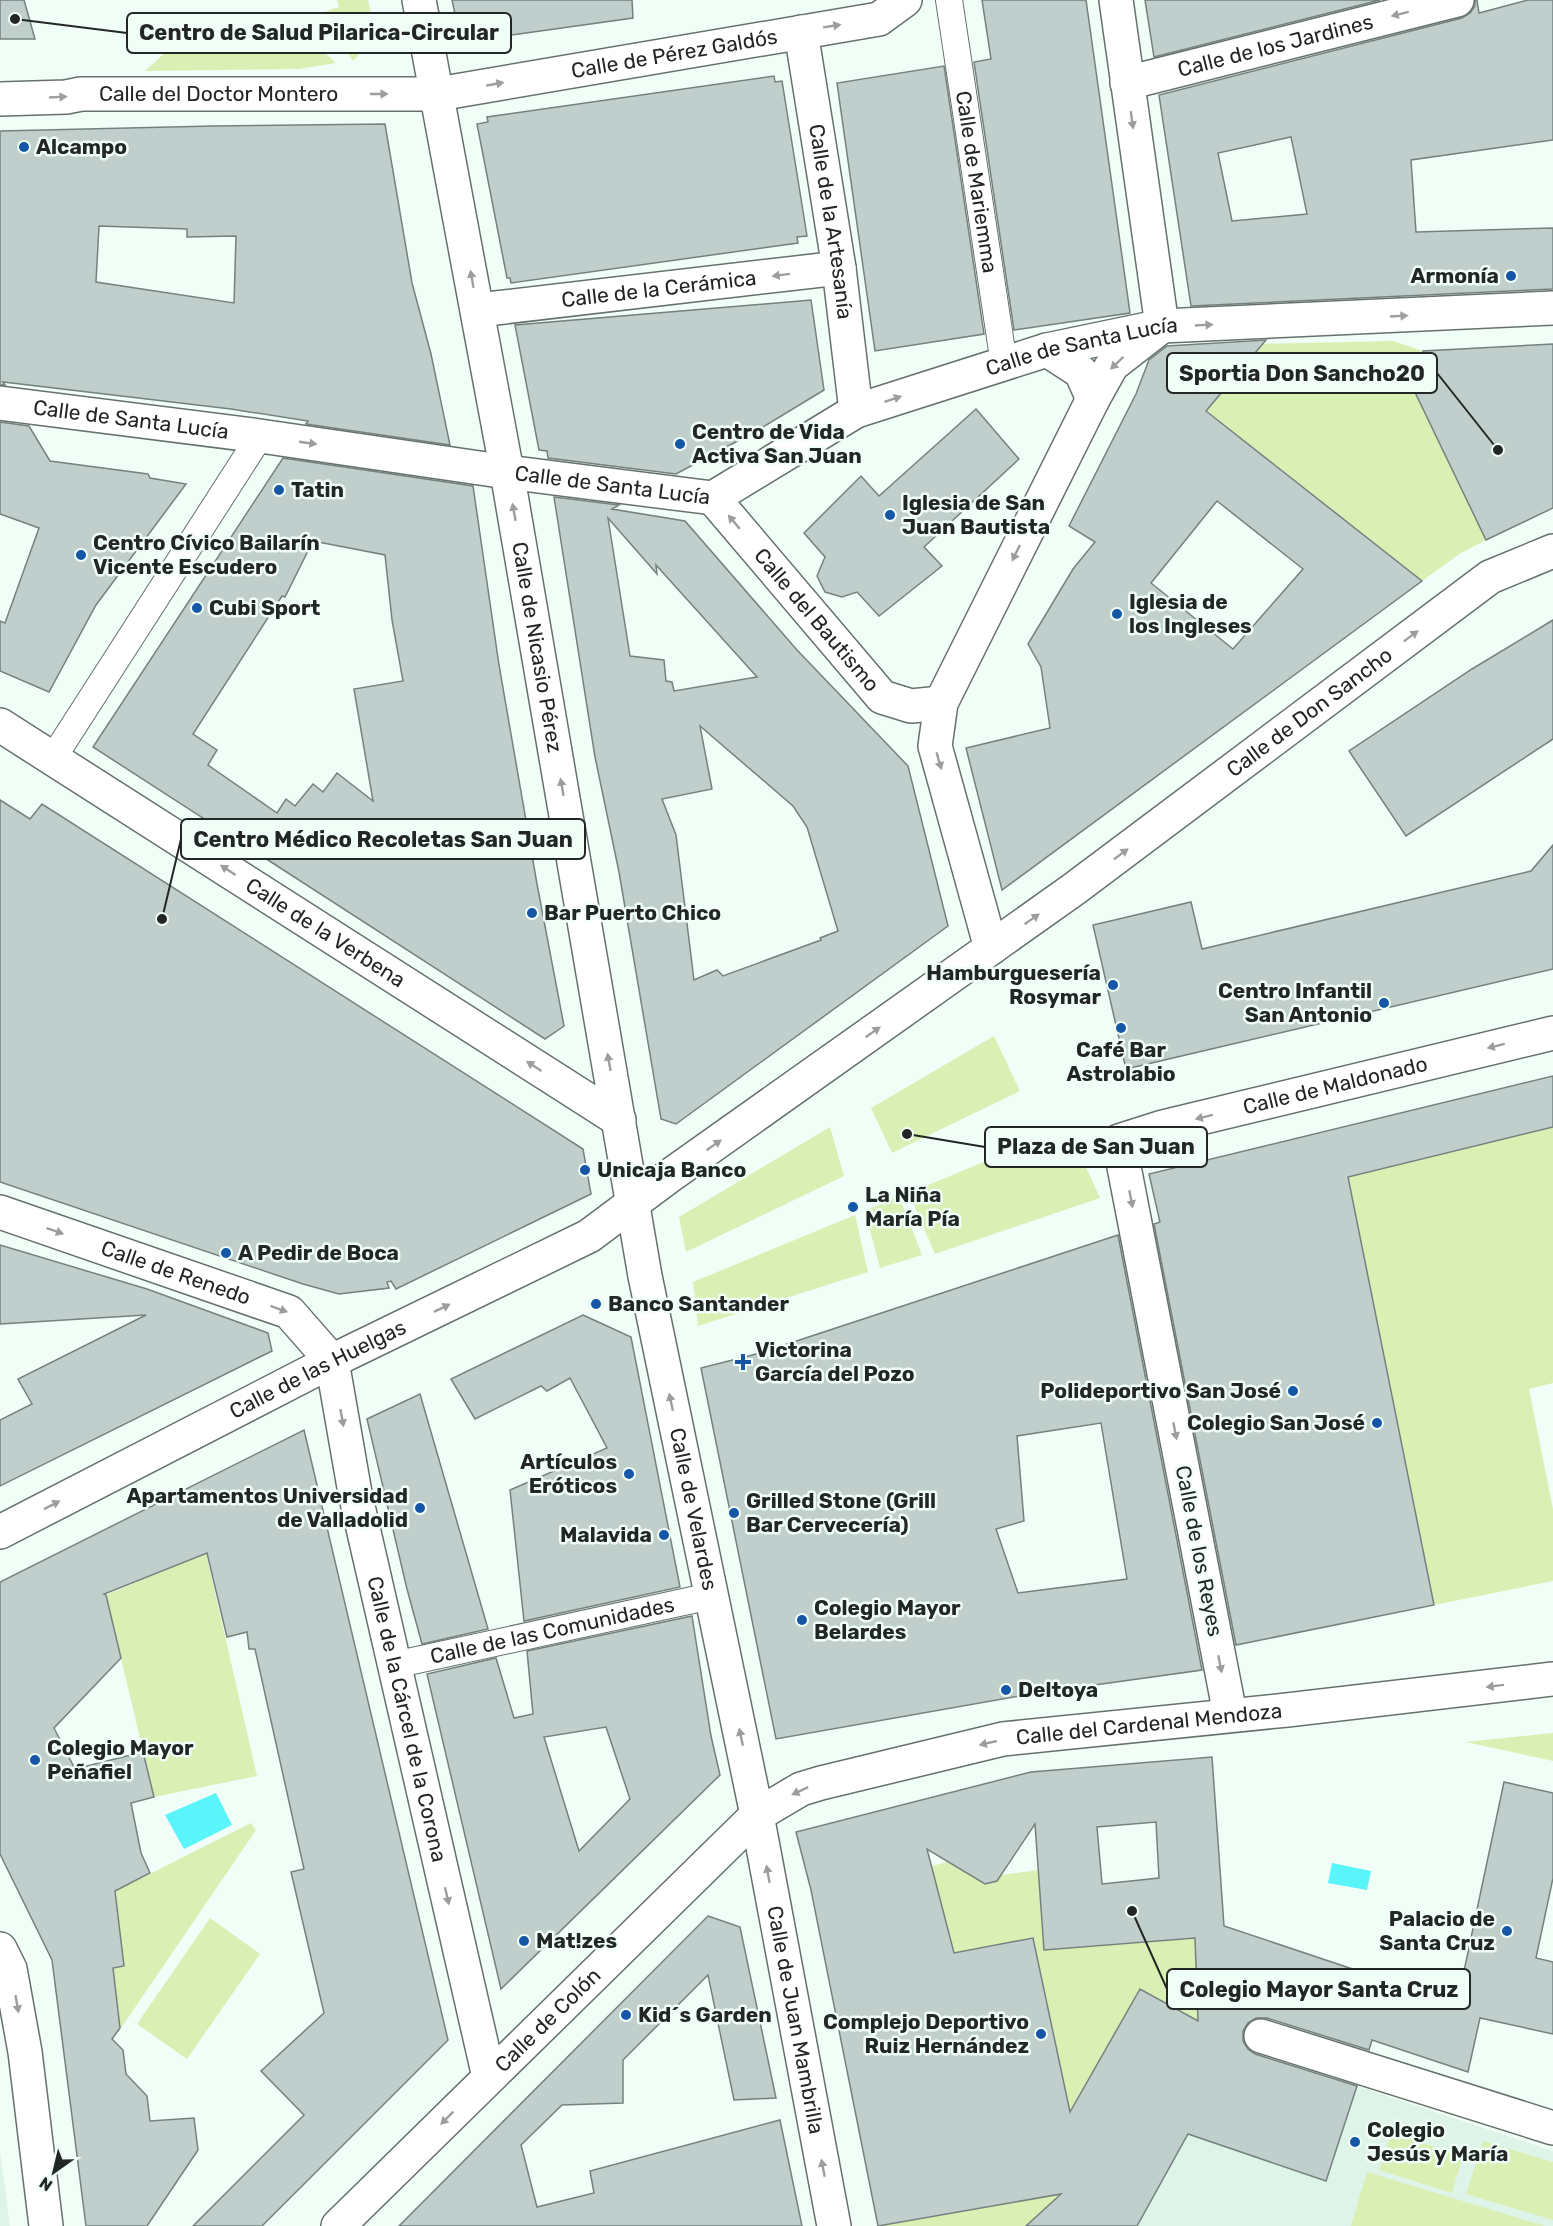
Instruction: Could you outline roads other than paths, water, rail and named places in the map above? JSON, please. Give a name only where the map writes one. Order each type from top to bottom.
[{"type":"street","name":"Calle de Nicasio Pérez","points":[[419,0],[507,472],[632,1203]]},
{"type":"street","name":"Calle de Pérez Galdós","points":[[438,94],[879,19],[905,0]]},
{"type":"street","name":"Calle de Mariemma","points":[[950,0],[1004,364]]},
{"type":"street","points":[[991,948],[935,746],[941,703],[1112,365],[1162,326],[1116,0]]},
{"type":"street","name":"Calle de los Jardines","points":[[1127,83],[1457,0]]},
{"type":"street","name":"Calle de la Artesanía","points":[[801,32],[839,268],[856,411]]},
{"type":"street","name":"Calle del Doctor Montero","points":[[0,99],[66,97],[81,94],[438,94]]},
{"type":"street","name":"Calle de la Cerámica","points":[[478,310],[839,268]]},
{"type":"street","name":"Calle de Santa Lucía","points":[[0,403],[713,498],[856,411],[1047,350],[1162,326],[1553,309]]},
{"type":"street","points":[[1047,350],[1081,372],[1093,399]]},
{"type":"street","points":[[53,758],[260,436]]},
{"type":"street","name":"Calle del Bautismo","points":[[713,498],[882,697],[911,706],[941,703]]},
{"type":"street","name":"Calle de Don Sancho","points":[[991,948],[1074,889],[1490,577],[1553,551]]},
{"type":"street","name":"Calle de la Verbena","points":[[0,725],[619,1120]]},
{"type":"street","name":"Calle de las Huelgas","points":[[0,1532],[332,1360],[589,1236],[991,948]]},
{"type":"street","name":"Calle de Maldonado","points":[[1119,1141],[1163,1127],[1553,1033]]},
{"type":"street","name":"Calle de los Reyes","points":[[1119,1141],[1230,1714]]},
{"type":"street","name":"Calle de Velardes","points":[[632,1203],[647,1288],[757,1815]]},
{"type":"street","name":"Calle de Renedo","points":[[0,1212],[289,1312],[332,1360]]},
{"type":"street","name":"Calle de la Cárcel de la Corona","points":[[332,1360],[355,1493],[489,2076]]},
{"type":"street","name":"Calle de las Comunidades","points":[[394,1665],[711,1596]]},
{"type":"street","name":"Calle del Cardenal Mendoza","points":[[757,1815],[801,1789],[1003,1739],[1230,1714],[1287,1710],[1553,1679]]},
{"type":"street","name":"Calle de Colón","points":[[338,2226],[757,1815]]},
{"type":"street","name":"Calle de Juan Mambrilla","points":[[757,1815],[834,2226]]},
{"type":"street","points":[[0,1949],[10,1969],[25,2052],[46,2226]]},
{"type":"street","points":[[1261,2036],[1553,2128]]},
{"type":"water","points":[[216,1793],[232,1825],[184,1849],[165,1815]]},
{"type":"water","points":[[1332,1863],[1371,1871],[1367,1890],[1328,1883]]},
{"type":"place","name":"Centro de Salud Pilarica-Circular","points":[[15,19]]},
{"type":"place","name":"Alcampo","points":[[24,147]]},
{"type":"place","name":"Armonía","points":[[1511,276]]},
{"type":"place","name":"Centro de Vida Activa San Juan","points":[[680,444]]},
{"type":"place","name":"Sportia Don Sancho20","points":[[1498,450]]},
{"type":"place","name":"Tatin","points":[[279,490]]},
{"type":"place","name":"Iglesia de San Juan Bautista","points":[[890,515]]},
{"type":"place","name":"Centro Cívico Bailarín Vicente Escudero","points":[[81,555]]},
{"type":"place","name":"Cubi Sport","points":[[197,608]]},
{"type":"place","name":"Iglesia de los Ingleses","points":[[1117,614]]},
{"type":"place","name":"Bar Puerto Chico","points":[[532,913]]},
{"type":"place","name":"Centro Médico Recoletas San Juan","points":[[162,919]]},
{"type":"place","name":"Hamburguesería Rosymar","points":[[1113,985]]},
{"type":"place","name":"Centro Infantil San Antonio","points":[[1384,1003]]},
{"type":"place","name":"Café Bar Astrolabio","points":[[1121,1028]]},
{"type":"place","name":"Plaza de San Juan","points":[[907,1134]]},
{"type":"place","name":"Unicaja Banco","points":[[585,1170]]},
{"type":"place","name":"La Niña María Pía","points":[[853,1207]]},
{"type":"place","name":"A Pedir de Boca","points":[[226,1253]]},
{"type":"place","name":"Banco Santander","points":[[596,1304]]},
{"type":"place","name":"Victorina García del Pozo","points":[[743,1362]]},
{"type":"place","name":"Polideportivo San José","points":[[1293,1391]]},
{"type":"place","name":"Colegio San José","points":[[1377,1423]]},
{"type":"place","name":"Artículos Eróticos","points":[[629,1474]]},
{"type":"place","name":"Apartamentos Universidad de Valladolid","points":[[420,1508]]},
{"type":"place","name":"Grilled Stone (Grill Bar Cervecería)","points":[[734,1513]]},
{"type":"place","name":"Malavida","points":[[664,1535]]},
{"type":"place","name":"Colegio Mayor Belardes","points":[[802,1620]]},
{"type":"place","name":"Deltoya","points":[[1006,1690]]},
{"type":"place","name":"Colegio Mayor Peñafiel","points":[[35,1760]]},
{"type":"place","name":"Colegio Mayor Santa Cruz","points":[[1132,1911]]},
{"type":"place","name":"Palacio de Santa Cruz","points":[[1507,1931]]},
{"type":"place","name":"Mat!zes","points":[[524,1941]]},
{"type":"place","name":"Kid´s Garden","points":[[626,2015]]},
{"type":"place","name":"Complejo Deportivo Ruiz Hernández","points":[[1041,2034]]},
{"type":"place","name":"Colegio Jesús y María","points":[[1355,2142]]}]
